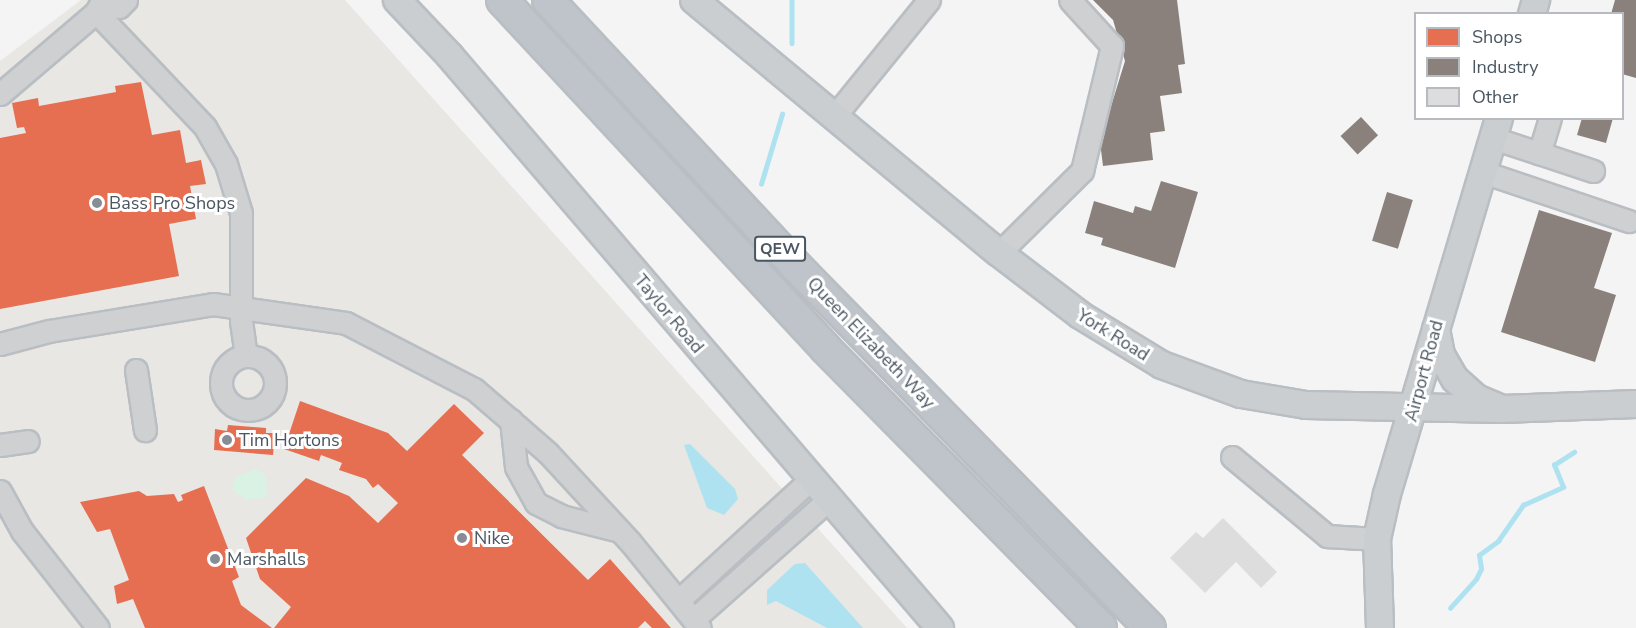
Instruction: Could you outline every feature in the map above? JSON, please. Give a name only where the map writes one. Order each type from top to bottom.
[{"type":"highway","name":"Queen Elizabeth Way","points":[[502,0],[825,348],[1101,628]]},
{"type":"highway","name":"Queen Elizabeth Way","points":[[548,0],[796,266],[1150,628]]},
{"type":"highway","points":[[1017,494],[1161,628]]},
{"type":"highway","points":[[970,495],[1088,628]]},
{"type":"main road","name":"Taylor Road","points":[[397,0],[449,55],[810,480],[940,628]]},
{"type":"main road","name":"York Road","points":[[694,0],[833,118],[999,253],[1080,315],[1172,369],[1241,394],[1305,405],[1502,410],[1636,404]]},
{"type":"main road","name":"Airport Road","points":[[1380,628],[1377,539],[1435,327],[1496,128]]},
{"type":"main road","points":[[1435,327],[1441,355],[1455,379],[1476,398],[1502,410]]},
{"type":"street","points":[[0,94],[100,6],[119,7],[126,0]]},
{"type":"street","points":[[833,118],[929,0]]},
{"type":"street","points":[[999,253],[1082,171],[1112,46],[1070,0]]},
{"type":"street","points":[[100,6],[205,127],[226,164],[241,213],[242,308],[246,356]]},
{"type":"street","points":[[1539,153],[1549,120]]},
{"type":"street","points":[[1496,128],[1539,153],[1593,171]]},
{"type":"street","points":[[1483,172],[1629,221]]},
{"type":"street","points":[[0,344],[49,331],[213,304],[346,323],[474,389],[511,420],[548,453],[620,531],[697,623],[828,500]]},
{"type":"street","points":[[136,370],[145,430]]},
{"type":"street","points":[[511,420],[516,467],[536,503],[561,516],[620,531]]},
{"type":"street","points":[[0,446],[28,441]]},
{"type":"street","points":[[1232,457],[1327,536],[1377,539]]},
{"type":"street","points":[[679,600],[810,480]]},
{"type":"street","points":[[0,491],[22,531],[98,628]]},
{"type":"shaded area","points":[[81,0],[345,0],[907,628],[0,628],[0,61]]},
{"type":"green space","points":[[256,469],[266,475],[267,497],[247,500],[232,490],[235,478]]},
{"type":"water","points":[[690,444],[735,489],[738,499],[724,515],[707,508],[684,445]]},
{"type":"water","points":[[805,563],[863,628],[827,628],[776,601],[767,605],[767,590],[795,564]]},
{"type":"building: Shops","name":"Bass Pro Shops","points":[[141,82],[152,135],[180,130],[186,163],[201,160],[206,184],[190,186],[196,219],[169,224],[179,276],[0,309],[0,138],[26,133],[24,127],[17,128],[12,103],[38,98],[39,106],[116,92],[115,86]]},
{"type":"building: Shops","points":[[300,401],[388,433],[407,451],[454,404],[484,433],[462,455],[588,580],[610,559],[671,628],[652,628],[645,621],[638,628],[274,628],[291,607],[260,579],[246,538],[306,478],[349,496],[378,523],[398,503],[378,484],[373,488],[366,479],[339,470],[342,463],[321,455],[319,461],[284,449]]},
{"type":"building: Shops","points":[[228,425],[266,428],[266,433],[275,433],[273,455],[214,450],[215,429],[227,431]]},
{"type":"building: Shops","points":[[204,486],[239,577],[232,581],[241,605],[272,628],[145,628],[133,599],[117,604],[114,586],[129,580],[110,529],[97,532],[80,502],[139,491],[147,496],[174,494],[178,502],[183,500],[181,495]]},
{"type":"building: Industry","points":[[1093,0],[1177,0],[1185,64],[1178,65],[1182,93],[1160,96],[1165,131],[1150,133],[1153,160],[1103,166],[1100,142],[1125,61],[1113,20]]},
{"type":"building: Industry","points":[[1615,0],[1636,0],[1636,78],[1624,75],[1624,12],[1612,12]]},
{"type":"building: Industry","points":[[1361,117],[1378,135],[1358,154],[1341,136]]},
{"type":"building: Industry","points":[[1581,120],[1612,120],[1606,143],[1577,135]]},
{"type":"building: Industry","points":[[1161,181],[1198,192],[1175,268],[1101,245],[1103,238],[1085,233],[1094,201],[1133,213],[1135,206],[1151,211]]},
{"type":"building: Industry","points":[[1387,192],[1413,200],[1398,249],[1372,241]]},
{"type":"building: Industry","points":[[1539,210],[1612,233],[1594,288],[1616,295],[1595,362],[1501,332]]},
{"type":"building: Other","points":[[1223,518],[1277,572],[1261,588],[1236,562],[1205,593],[1170,558],[1196,532],[1203,538]]},
{"type":"waterway","points":[[792,0],[792,43]]},
{"type":"waterway","points":[[761,184],[782,114]]},
{"type":"waterway","points":[[1450,608],[1476,579],[1481,569],[1479,555],[1498,541],[1523,505],[1563,487],[1554,465],[1574,452]]},
{"type":"place","name":"Bass Pro Shops","points":[[97,203]]},
{"type":"place","name":"Tim Hortons","points":[[227,440]]},
{"type":"place","name":"Nike","points":[[462,538]]},
{"type":"place","name":"Marshalls","points":[[215,559]]}]
